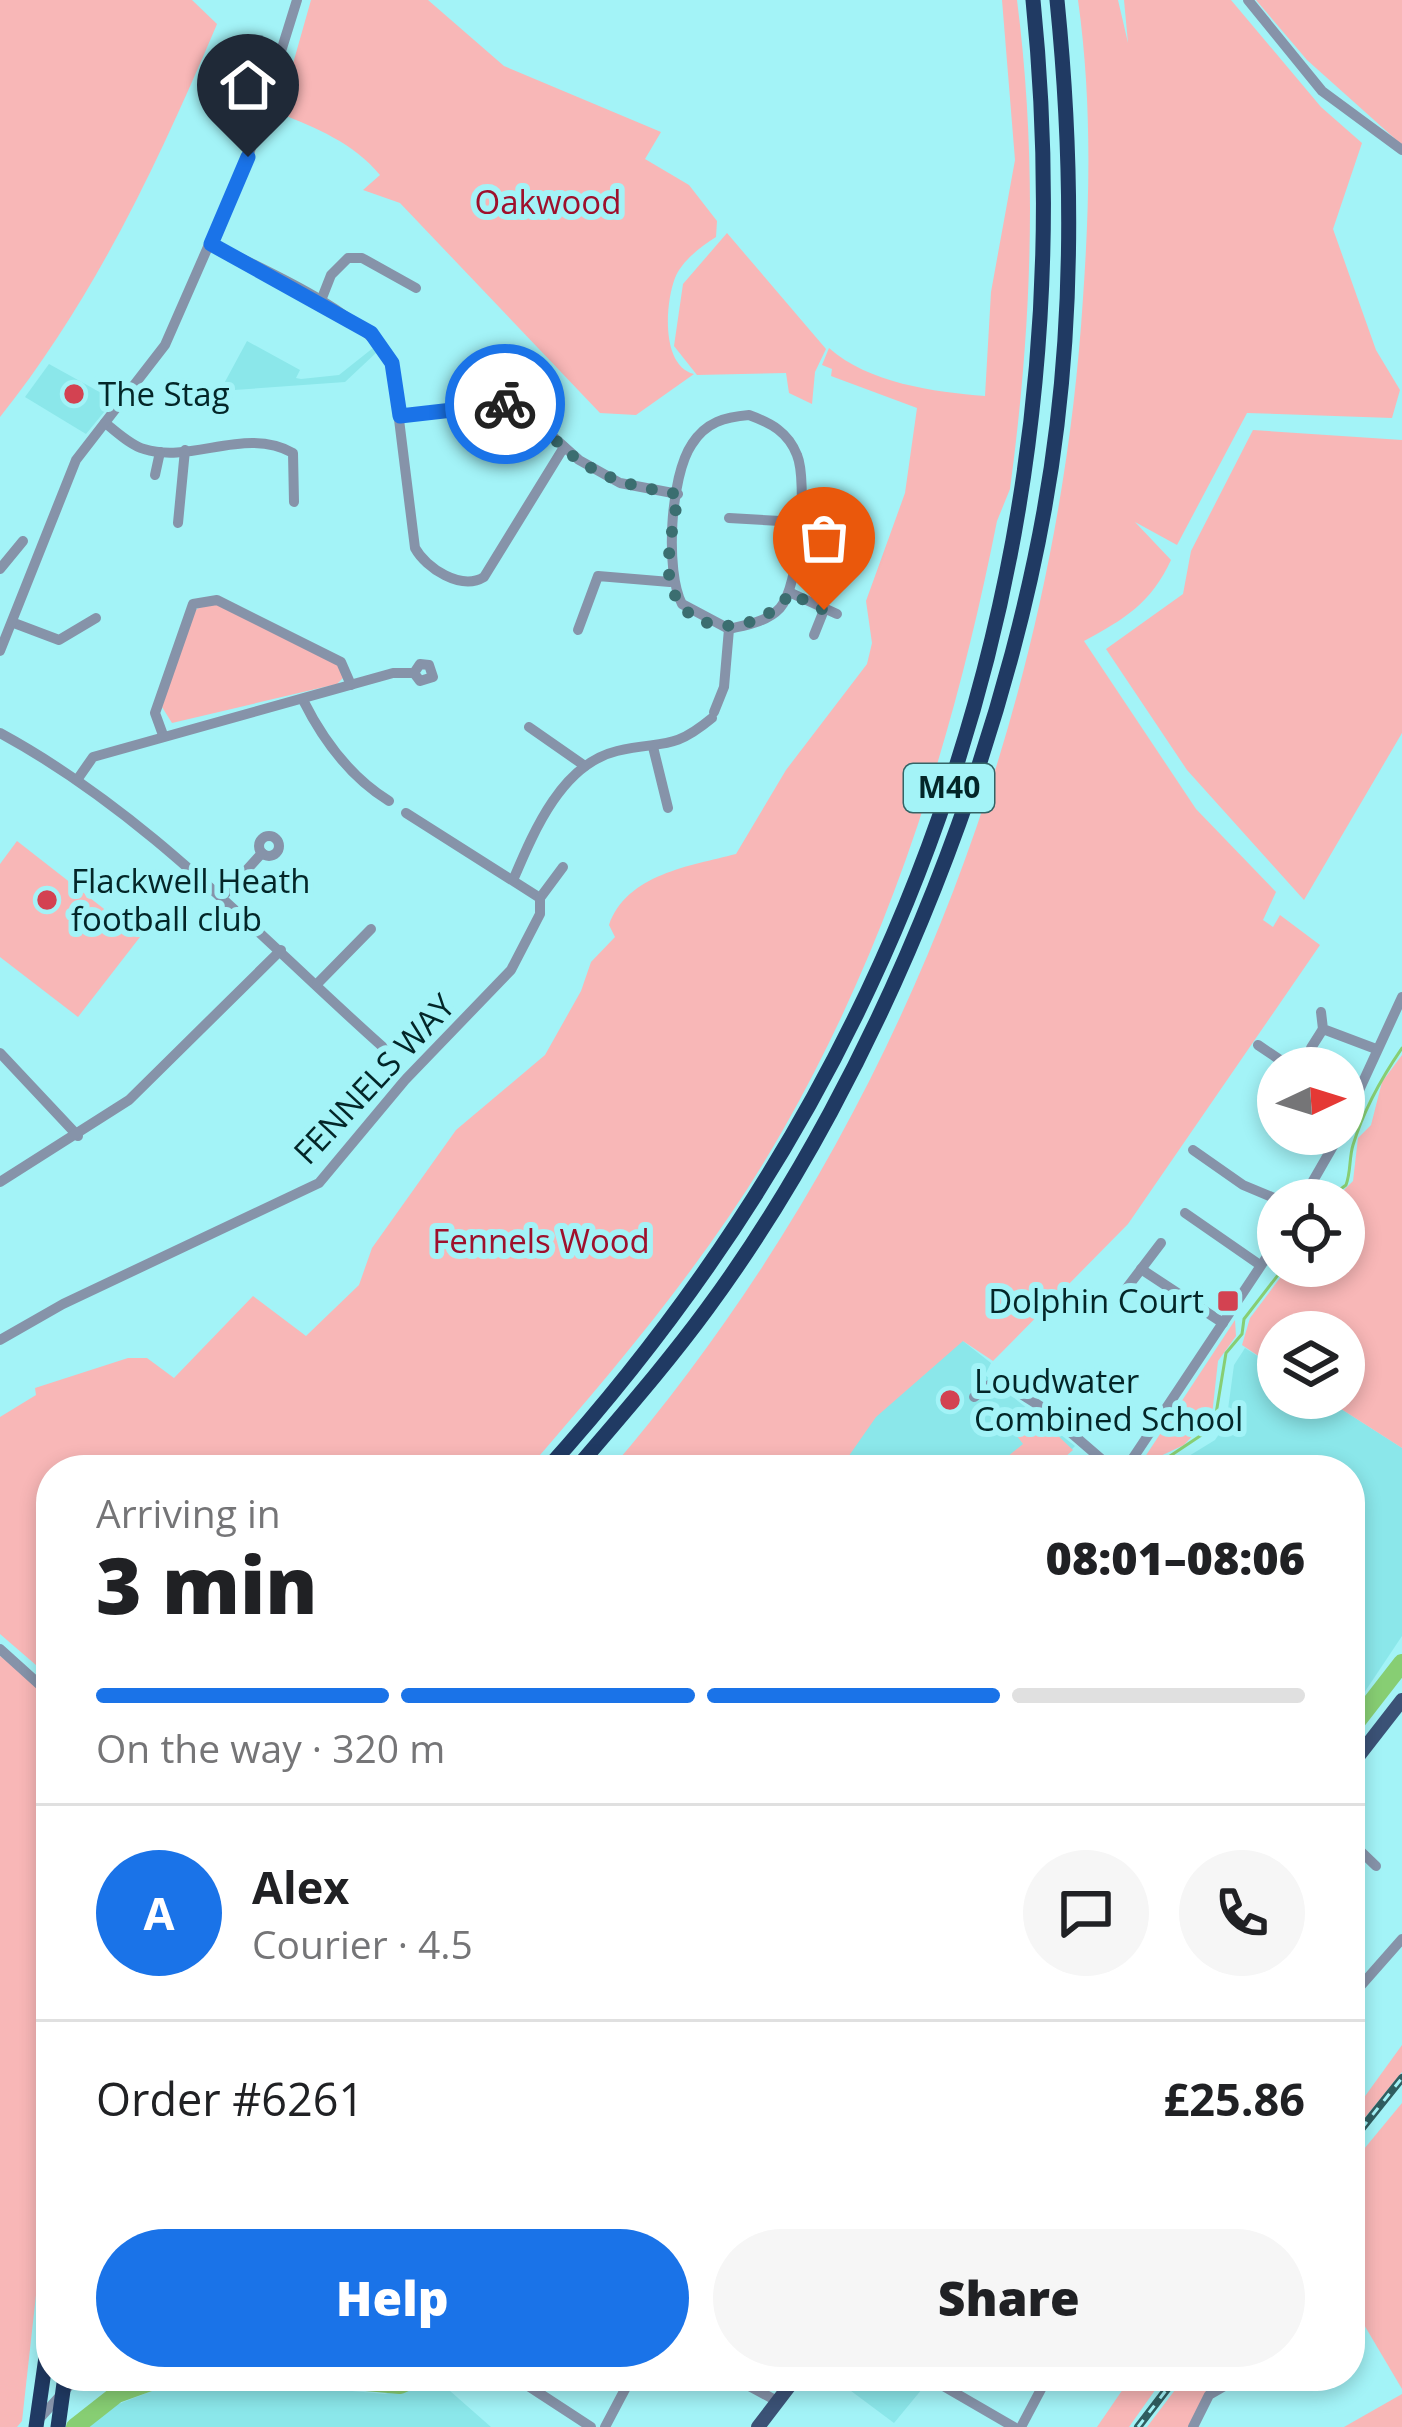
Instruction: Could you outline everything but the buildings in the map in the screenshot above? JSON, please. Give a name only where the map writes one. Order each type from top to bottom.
[{"type":"highway","name":"M40","points":[[559,1455],[666,1331],[778,1158],[910,898],[953,777],[1006,589],[1028,459],[1045,216],[1033,0]]},
{"type":"highway","name":"M40","points":[[587,1455],[708,1307],[815,1136],[930,904],[972,778],[1035,551],[1057,424],[1067,199],[1057,0]]},
{"type":"highway","points":[[34,2427],[40,2391]]},
{"type":"highway","points":[[58,2427],[63,2391]]},
{"type":"main road","points":[[1365,1748],[1402,1700]]},
{"type":"main road","points":[[758,2427],[785,2391]]},
{"type":"street","points":[[0,650],[63,489],[104,423],[166,345],[260,128],[297,0]]},
{"type":"street","points":[[1248,0],[1322,91],[1402,150]]},
{"type":"street","points":[[211,244],[320,303],[381,344],[392,363],[415,548],[422,562],[459,581],[475,583],[564,448]]},
{"type":"street","points":[[320,303],[331,275],[348,258],[362,258],[416,288]]},
{"type":"street","points":[[400,416],[506,404],[518,408],[564,448],[620,484],[678,494]]},
{"type":"street","points":[[749,415],[770,422],[788,437],[799,458],[800,508],[790,593],[770,616],[729,629],[682,604],[670,582],[678,494],[691,445],[709,425],[749,415]]},
{"type":"street","points":[[104,423],[139,448],[160,452],[230,442],[279,446],[292,453],[294,502]]},
{"type":"street","points":[[178,524],[185,450]]},
{"type":"street","points":[[155,475],[160,452]]},
{"type":"street","points":[[800,508],[854,512]]},
{"type":"street","points":[[729,518],[798,522]]},
{"type":"street","points":[[0,569],[23,541]]},
{"type":"street","points":[[578,630],[598,576],[670,582]]},
{"type":"street","points":[[790,593],[831,612],[814,634]]},
{"type":"street","points":[[163,735],[155,713],[193,604],[217,600],[341,662],[351,685]]},
{"type":"street","points":[[14,622],[59,640],[96,618]]},
{"type":"street","points":[[514,878],[557,795],[585,766],[620,750],[689,736],[713,715],[724,687],[729,629]]},
{"type":"street","points":[[76,780],[93,757],[351,685],[413,673]]},
{"type":"street","points":[[303,700],[320,734],[367,788],[389,800]]},
{"type":"street","points":[[529,728],[585,766]]},
{"type":"street","points":[[0,733],[76,780],[224,895],[384,1048]]},
{"type":"street","points":[[653,746],[668,808]]},
{"type":"street","points":[[406,813],[540,898]]},
{"type":"street","points":[[224,895],[262,853]]},
{"type":"street","name":"FENNELS WAY","points":[[0,1340],[63,1304],[320,1183],[405,1080],[511,970],[540,914],[540,898],[563,866]]},
{"type":"street","points":[[317,984],[371,929]]},
{"type":"street","points":[[0,1182],[78,1136],[168,1067],[280,950]]},
{"type":"street","points":[[1365,1070],[1402,998]]},
{"type":"street","points":[[1312,1047],[1323,1029],[1321,1012]]},
{"type":"street","points":[[1323,1029],[1376,1049]]},
{"type":"street","points":[[0,1053],[78,1136]]},
{"type":"street","points":[[1192,1150],[1257,1191]]},
{"type":"street","points":[[1186,1213],[1257,1263]]},
{"type":"street","points":[[1126,1289],[1161,1243]]},
{"type":"street","points":[[1141,1269],[1223,1323]]},
{"type":"street","points":[[1135,1455],[1257,1270]]},
{"type":"street","points":[[974,1396],[997,1379],[1040,1406],[1097,1455]]},
{"type":"street","points":[[0,1649],[36,1681]]},
{"type":"street","points":[[1365,1855],[1376,1866]]},
{"type":"street","points":[[1365,1981],[1402,1940]]},
{"type":"street","points":[[34,2427],[65,2391]]},
{"type":"street","points":[[536,2391],[591,2427]]},
{"type":"street","points":[[605,2427],[624,2391]]},
{"type":"street","points":[[758,2391],[777,2402]]},
{"type":"street","points":[[952,2391],[1011,2426],[1037,2391]]},
{"type":"street","points":[[1193,2427],[1209,2395],[1216,2391]]},
{"type":"shaded area","points":[[247,341],[300,370],[296,378],[301,379],[339,375],[373,348],[377,352],[345,382],[220,391]]},
{"type":"shaded area","points":[[49,364],[114,400],[86,434],[25,397]]},
{"type":"shaded area","name":"Loudwater Combined School","points":[[954,1334],[991,1363],[985,1375],[1075,1446],[1066,1455],[821,1455]]},
{"type":"shaded area","points":[[1245,1348],[1257,1356],[1257,1419],[1357,1419],[1402,1448],[1402,1636],[1365,1692],[1365,1455],[1190,1455],[1215,1440],[1226,1424],[1234,1365]]},
{"type":"shaded area","points":[[152,2391],[450,2391],[491,2427],[88,2427],[111,2407]]},
{"type":"shaded area","points":[[851,2391],[920,2391],[894,2423]]},
{"type":"green space","points":[[0,0],[192,0],[217,24],[122,228],[65,325],[0,417]]},
{"type":"green space","name":"Oakwood","points":[[311,0],[428,0],[504,66],[661,132],[645,159],[689,185],[717,221],[716,237],[678,272],[669,303],[671,347],[683,369],[694,374],[636,415],[600,413],[400,203],[363,190],[380,175],[370,164],[334,138],[279,113]]},
{"type":"green space","name":"Fennels Wood","points":[[1002,0],[1017,0],[1030,184],[1023,367],[1010,489],[997,521],[961,679],[915,834],[857,984],[757,1174],[631,1348],[540,1455],[36,1455],[36,1665],[0,1634],[0,1417],[36,1395],[35,1388],[128,1358],[147,1358],[174,1378],[253,1296],[306,1336],[359,1285],[372,1248],[456,1130],[545,1055],[581,991],[591,962],[615,937],[609,925],[630,894],[680,868],[736,854],[786,770],[867,664],[872,643],[866,601],[905,493],[917,408],[831,376],[832,369],[822,365],[829,348],[882,378],[985,396],[991,292],[1015,160]]},
{"type":"green space","name":"Fennels Wood","points":[[1078,0],[1118,0],[1128,43],[1124,0],[1231,0],[1321,107],[1362,143],[1333,229],[1376,350],[1400,390],[1392,418],[1247,413],[1177,545],[1135,522],[1171,560],[1155,588],[1135,608],[1084,641],[1196,809],[1276,892],[1263,920],[1273,927],[1280,915],[1320,945],[1128,1224],[993,1361],[963,1341],[876,1417],[849,1455],[622,1455],[709,1344],[798,1210],[875,1069],[941,922],[995,771],[1037,615],[1066,457],[1083,298],[1086,75]]},
{"type":"green space","points":[[1256,0],[1402,0],[1402,145],[1307,60]]},
{"type":"green space","points":[[727,233],[826,349],[815,372],[812,404],[789,393],[786,373],[697,375],[674,346],[683,284]]},
{"type":"green space","points":[[1253,430],[1402,440],[1402,733],[1304,900],[1187,770],[1106,649],[1183,594],[1191,551]]},
{"type":"green space","points":[[210,601],[343,666],[345,676],[337,684],[172,723],[162,707],[194,611]]},
{"type":"green space","name":"Flackwell Heath football club","points":[[17,841],[140,937],[78,1017],[0,957],[0,864]]},
{"type":"green space","points":[[1402,1055],[1402,1448],[1357,1419],[1365,1419],[1365,1311],[1257,1311],[1257,1355],[1242,1345],[1250,1318],[1273,1287],[1365,1287],[1365,1179],[1353,1179],[1356,1155],[1365,1155],[1365,1131],[1371,1125],[1382,1082]]},
{"type":"green space","points":[[1235,1320],[1236,1336],[1218,1361],[1212,1415],[1184,1445],[1163,1455],[1146,1455]]},
{"type":"green space","points":[[1031,1410],[1073,1450],[1067,1455],[1009,1455],[1023,1444],[1010,1427]]},
{"type":"green space","points":[[0,1656],[36,1682],[36,2295],[22,2421],[17,2427],[0,2427]]},
{"type":"green space","points":[[1402,2045],[1402,2072],[1365,2118],[1365,2096]]},
{"type":"green space","points":[[1402,2103],[1402,2389],[1365,2326],[1365,2148]]},
{"type":"green space","points":[[1122,2391],[1154,2391],[1129,2427],[1097,2427]]},
{"type":"green space","points":[[1174,2391],[1216,2391],[1190,2427],[1147,2427]]},
{"type":"green space","points":[[1402,2394],[1402,2427],[1344,2427]]},
{"type":"waterway","points":[[1348,1179],[1362,1120],[1402,1048]]},
{"type":"waterway","points":[[1172,1455],[1215,1420],[1226,1353],[1269,1287]]},
{"type":"waterway","points":[[1365,1711],[1402,1663]]},
{"type":"waterway","points":[[75,2427],[125,2391]]},
{"type":"railway","points":[[1365,2124],[1402,2078]]},
{"type":"railway","points":[[1138,2427],[1166,2391]]},
{"type":"way so far","points":[[505,404],[531,417],[579,460],[620,484],[678,494],[670,582],[682,604],[700,618],[729,629],[759,622],[780,609],[790,593],[824,610]]},
{"type":"place","name":"The Stag","points":[[74,394]]},
{"type":"place","name":"Flackwell Heath football club","points":[[47,900]]},
{"type":"place","name":"Dolphin Court","points":[[1228,1301]]},
{"type":"place","name":"Loudwater Combined School","points":[[950,1400]]},
{"type":"route","points":[[248,157],[211,244],[371,333],[392,363],[400,416],[505,404]]}]
